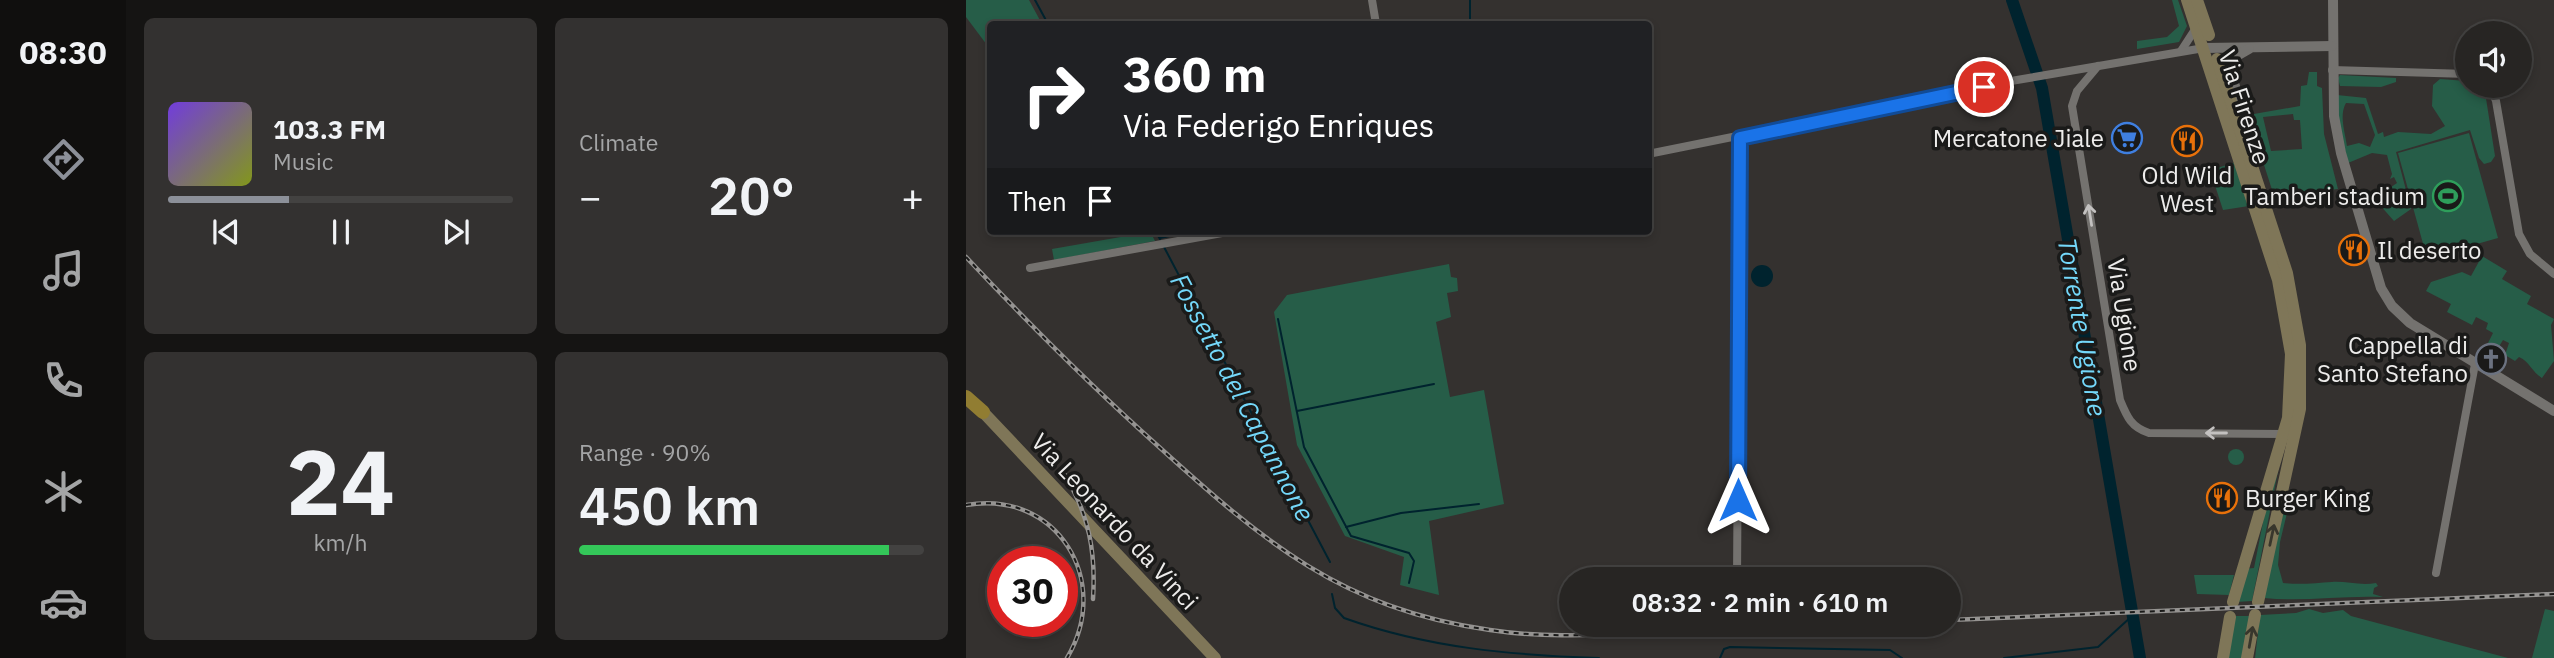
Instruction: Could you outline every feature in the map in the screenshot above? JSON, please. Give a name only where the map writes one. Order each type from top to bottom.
[{"type":"highway","points":[[966,399],[983,412]]},
{"type":"main road","name":"Via Firenze","points":[[2187,0],[2209,47],[2250,153],[2287,272],[2298,328],[2300,410],[2258,602]]},
{"type":"main road","name":"Via Firenze","points":[[2197,0],[2285,307],[2291,368],[2290,406],[2284,433],[2233,602]]},
{"type":"main road","name":"Via Leonardo da Vinci","points":[[983,412],[1215,658]]},
{"type":"main road","points":[[2247,658],[2255,615]]},
{"type":"main road","points":[[2223,658],[2230,617]]},
{"type":"street","points":[[1372,0],[1376,21]]},
{"type":"street","points":[[2333,0],[2334,116],[2341,153],[2381,288],[2392,306],[2410,323],[2554,411]]},
{"type":"street","points":[[2181,51],[2197,26]]},
{"type":"street","points":[[1652,153],[1740,138],[2011,81],[2181,51],[2209,47],[2332,46]]},
{"type":"street","name":"Via Firenze","points":[[2250,153],[2248,129],[2230,70],[2235,57],[2252,48]]},
{"type":"street","name":"Via Ugione","points":[[2099,65],[2077,91],[2072,106],[2120,400],[2128,419],[2136,428],[2149,433],[2284,433]]},
{"type":"street","points":[[2332,70],[2455,74]]},
{"type":"street","points":[[2495,98],[2519,234],[2530,254],[2554,274]]},
{"type":"street","points":[[1737,567],[1740,138]]},
{"type":"street","points":[[1030,268],[1211,235]]},
{"type":"street","points":[[2435,573],[2475,363]]},
{"type":"street","name":"Via Leonardo da Vinci","points":[[966,391],[983,412]]},
{"type":"street","name":"Via Firenze","points":[[2284,433],[2286,467]]},
{"type":"green space","points":[[966,0],[1029,0],[1040,21],[987,21],[987,45],[966,17]]},
{"type":"green space","points":[[2172,0],[2178,0],[2187,26],[2179,42],[2137,49],[2137,41],[2167,37],[2179,26]]},
{"type":"green space","points":[[2309,72],[2317,72],[2317,86],[2322,88],[2324,134],[2338,189],[2274,196],[2248,115],[2300,106],[2301,86],[2307,85]],"holes":[[[2293,114],[2294,120],[2300,120],[2302,149],[2271,151],[2263,117]]]},
{"type":"green space","points":[[2340,75],[2396,78],[2396,82],[2381,87],[2340,86]]},
{"type":"green space","points":[[2440,79],[2455,80],[2455,98],[2486,98],[2495,156],[2491,162],[2484,164],[2479,158],[2470,130],[2396,152],[2411,209],[2394,221],[2379,204],[2381,194],[2397,183],[2394,177],[2390,179],[2392,174],[2387,155],[2372,153],[2348,163],[2339,126],[2337,95],[2366,98],[2378,134],[2383,132],[2384,137],[2398,132],[2431,134],[2445,126],[2432,106],[2433,85]],"holes":[[[2346,103],[2364,104],[2375,135],[2370,147],[2359,143],[2347,146],[2343,124]]]},
{"type":"green space","name":"Tamberi stadium","points":[[2469,133],[2498,238],[2427,258],[2398,153]]},
{"type":"green space","points":[[2234,163],[2249,206],[2223,210],[2210,170]]},
{"type":"green space","points":[[1132,235],[1152,235],[1155,241],[1054,260],[1052,249]]},
{"type":"green space","points":[[2482,256],[2507,271],[2502,279],[2531,296],[2527,304],[2554,319],[2551,325],[2554,361],[2542,378],[2523,359],[2519,357],[2515,361],[2505,355],[2509,343],[2503,340],[2495,353],[2486,347],[2493,333],[2486,329],[2488,323],[2476,317],[2472,325],[2447,312],[2451,304],[2426,291],[2431,282],[2462,272],[2471,276]]},
{"type":"green space","points":[[1449,264],[1451,277],[1457,278],[1458,291],[1447,293],[1451,317],[1436,322],[1450,397],[1484,390],[1504,504],[1429,521],[1439,595],[1400,585],[1404,557],[1345,536],[1297,445],[1274,312],[1287,295]]},
{"type":"green space","points":[[2236,449],[2242,451],[2242,463],[2236,465],[2230,463],[2228,457],[2230,451]]},
{"type":"green space","points":[[2279,466],[2252,601],[2236,602],[2244,569],[2254,568],[2267,502]]},
{"type":"green space","points":[[2288,491],[2288,509],[2278,565],[2283,583],[2376,583],[2378,586],[2374,588],[2373,594],[2383,597],[2264,598]]},
{"type":"green space","points":[[2194,575],[2234,575],[2229,595],[2197,594]]},
{"type":"green space","points":[[2309,609],[2323,613],[2343,610],[2351,616],[2508,658],[2255,658],[2260,615],[2296,613]]},
{"type":"green space","points":[[2545,609],[2554,611],[2554,658],[2532,658]]},
{"type":"green space","points":[[2234,616],[2250,616],[2242,658],[2226,658]]},
{"type":"water","points":[[1762,265],[1770,268],[1773,276],[1770,284],[1762,287],[1754,284],[1751,276],[1754,268]]},
{"type":"waterway","name":"Fossetto del Capannone","points":[[1035,0],[1046,21]]},
{"type":"waterway","points":[[1470,0],[1470,21]]},
{"type":"waterway","name":"Torrente Ugione","points":[[2012,0],[2042,88],[2140,658]]},
{"type":"waterway","name":"Fossetto del Capannone","points":[[1158,235],[1160,239]]},
{"type":"waterway","points":[[1160,238],[1175,235]]},
{"type":"waterway","name":"Fossetto del Capannone","points":[[1164,247],[1330,562]]},
{"type":"waterway","points":[[1278,319],[1304,447],[1351,536],[1409,553],[1414,561],[1409,583]]},
{"type":"waterway","points":[[1297,411],[1434,384]]},
{"type":"waterway","points":[[1346,527],[1401,513],[1479,504]]},
{"type":"waterway","points":[[1332,594],[1335,608],[1344,618],[1407,636],[1502,652],[1599,658]]},
{"type":"waterway","points":[[2004,658],[2098,647],[2132,616]]},
{"type":"waterway","points":[[1720,658],[1724,649],[1730,647],[1890,650],[1902,658]]},
{"type":"railway","points":[[966,257],[1084,377],[1197,481],[1271,541],[1308,566],[1348,588],[1391,606],[1438,620],[1490,630],[1559,635]]},
{"type":"railway","points":[[1065,475],[1080,505],[1089,534],[1093,599]]},
{"type":"railway","points":[[966,505],[998,504],[1027,511],[1050,526],[1068,547],[1079,572],[1083,599],[1080,629],[1067,658]]},
{"type":"railway","points":[[1961,620],[2554,594]]},
{"type":"place","name":"Mercatone Jiale","points":[[2127,138]]},
{"type":"place","name":"Old Wild West","points":[[2187,141]]},
{"type":"place","name":"Tamberi stadium","points":[[2448,196]]},
{"type":"place","name":"Il deserto","points":[[2354,250]]},
{"type":"place","name":"Cappella di Santo Stefano","points":[[2491,359]]},
{"type":"place","name":"Burger King","points":[[2222,498]]},
{"type":"route","points":[[1738,500],[1740,138],[1984,87]]}]
